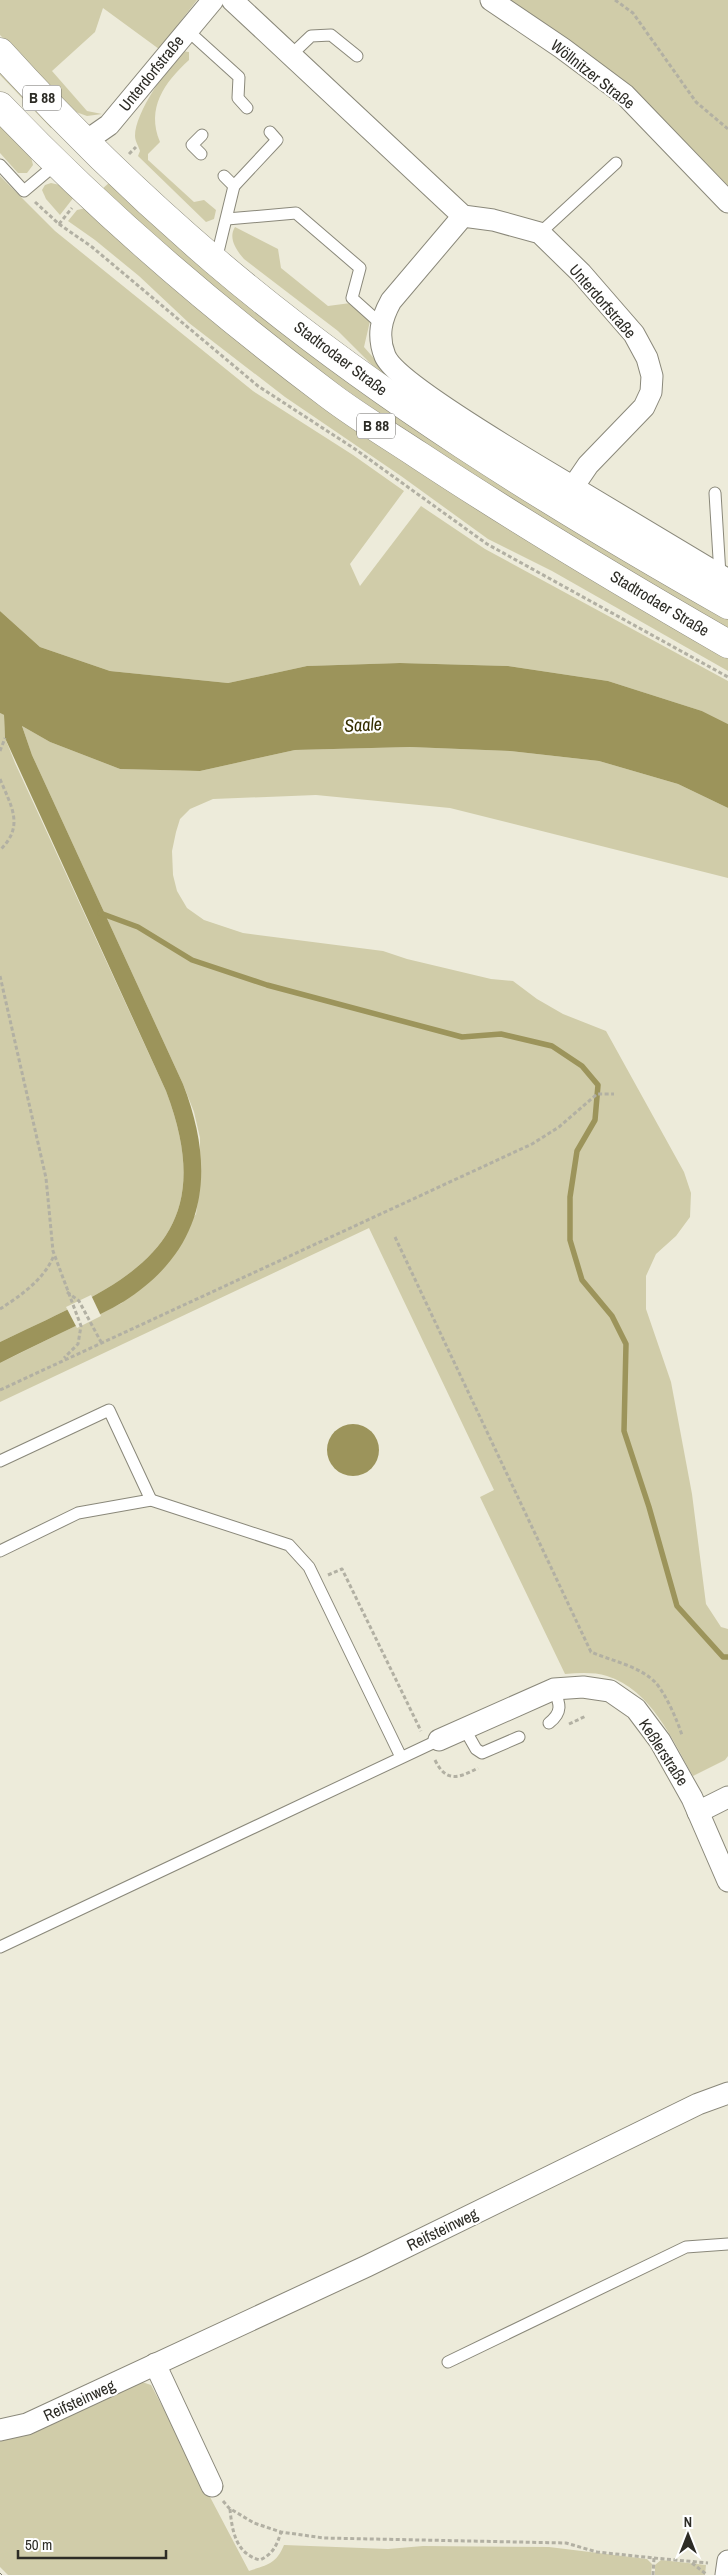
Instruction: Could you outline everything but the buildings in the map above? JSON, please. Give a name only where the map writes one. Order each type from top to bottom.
[{"type":"main road","name":"Stadtrodaer Straße","points":[[0,52],[86,142],[216,262],[327,349],[437,427],[570,511],[728,605]]},
{"type":"main road","name":"Stadtrodaer Straße","points":[[0,106],[56,164],[155,255],[330,396],[489,502],[728,644]]},
{"type":"main road","points":[[56,164],[86,142]]},
{"type":"street","name":"Unterdorfstraße","points":[[86,142],[109,125],[213,0]]},
{"type":"street","points":[[232,0],[463,216],[391,301],[381,324],[386,357],[394,369],[437,402],[573,487],[725,573]]},
{"type":"street","name":"Wöllnitzer Straße","points":[[491,0],[562,48],[624,95],[728,202]]},
{"type":"street","name":"Unterdorfstraße","points":[[463,216],[493,220],[540,234],[581,273],[634,334],[647,358],[652,376],[651,392],[644,407],[588,465],[573,487]]},
{"type":"street","name":"Keßlerstraße","points":[[433,1742],[554,1689],[597,1688],[610,1691],[624,1699],[648,1724],[681,1775],[728,1881]]},
{"type":"street","points":[[698,1812],[728,1797]]},
{"type":"street","name":"Reifsteinweg","points":[[0,2430],[27,2424],[366,2266],[698,2104],[728,2093]]},
{"type":"street","points":[[156,2364],[212,2486]]},
{"type":"lane","points":[[187,30],[239,77],[236,100],[247,108]]},
{"type":"lane","points":[[290,56],[312,36],[331,35],[357,56]]},
{"type":"lane","points":[[216,262],[234,186],[277,140],[270,132]]},
{"type":"lane","points":[[201,154],[192,145],[202,135]]},
{"type":"lane","points":[[0,165],[24,191],[56,164]]},
{"type":"lane","points":[[540,234],[616,164]]},
{"type":"lane","points":[[224,176],[234,186]]},
{"type":"lane","points":[[227,219],[296,213],[360,268],[352,298],[381,324]]},
{"type":"lane","points":[[715,493],[725,573]]},
{"type":"lane","points":[[0,1462],[109,1410],[150,1500]]},
{"type":"lane","points":[[0,1552],[78,1513],[150,1500],[290,1545],[309,1567],[316,1580],[401,1757]]},
{"type":"lane","points":[[549,1723],[560,1711],[560,1704],[554,1689]]},
{"type":"lane","points":[[464,1728],[476,1749],[482,1753],[519,1737]]},
{"type":"lane","points":[[0,1947],[433,1742]]},
{"type":"lane","points":[[448,2362],[686,2247],[728,2244]]},
{"type":"path","points":[[615,0],[633,13],[696,102],[728,130]]},
{"type":"path","points":[[0,751],[5,738]]},
{"type":"path","points":[[0,779],[15,821],[14,831],[0,850]]},
{"type":"path","points":[[0,976],[46,1178],[54,1255],[81,1326],[78,1344],[61,1361]]},
{"type":"path","points":[[0,1390],[532,1144],[559,1127],[597,1094],[614,1094]]},
{"type":"path","points":[[395,1237],[591,1652],[635,1669],[656,1683],[676,1719],[684,1743],[684,1761],[681,1775]]},
{"type":"path","points":[[0,1309],[18,1298],[36,1280],[50,1264],[54,1255]]},
{"type":"path","points":[[67,1292],[78,1300],[102,1342]]},
{"type":"path","points":[[316,1580],[342,1569],[433,1742],[439,1769],[451,1776],[460,1777],[485,1765]]},
{"type":"path","points":[[561,1728],[586,1716]]},
{"type":"path","points":[[212,2486],[230,2508],[254,2523],[281,2532],[324,2538],[566,2542],[597,2552],[689,2561],[723,2567]]},
{"type":"path","points":[[230,2508],[231,2526],[248,2557],[260,2560],[269,2556],[277,2544],[281,2532]]},
{"type":"path","points":[[653,2575],[654,2558]]},
{"type":"path","points":[[689,2561],[708,2575]]},
{"type":"shaded area","points":[[0,0],[197,0],[159,49],[103,8],[95,32],[52,71],[87,111],[102,114],[87,116],[76,112],[0,35]]},
{"type":"shaded area","points":[[505,0],[728,0],[728,189]]},
{"type":"shaded area","points":[[182,51],[189,52],[189,60],[172,78],[160,97],[156,107],[155,118],[160,142],[148,154],[148,160],[194,202],[204,200],[216,210],[214,219],[206,222],[138,156],[140,151],[135,138],[136,126],[146,103],[168,68]]},
{"type":"shaded area","points":[[0,66],[55,124],[51,128],[0,75]]},
{"type":"shaded area","points":[[0,120],[30,153],[33,165],[27,173],[18,173],[0,153]]},
{"type":"shaded area","points":[[0,176],[55,231],[253,391],[353,455],[404,491],[350,564],[360,586],[421,506],[485,549],[728,681],[728,724],[702,711],[608,681],[508,666],[400,663],[307,666],[228,683],[110,671],[40,647],[0,611]]},
{"type":"shaded area","points":[[110,182],[192,260],[312,354],[623,558],[728,619],[728,629],[550,525],[491,488],[320,371],[223,296],[101,190]]},
{"type":"shaded area","points":[[51,183],[64,186],[74,197],[60,215],[46,199],[42,190],[45,185]]},
{"type":"shaded area","points":[[86,208],[133,254],[227,331],[452,493],[525,539],[728,659],[728,671],[552,571],[488,539],[401,476],[285,397],[189,323],[139,276],[95,240],[68,221],[77,210]]},
{"type":"shaded area","points":[[235,227],[278,249],[281,268],[328,306],[358,302],[370,321],[364,347],[385,371],[404,386],[382,375],[338,331],[244,259],[233,240],[232,235]]},
{"type":"shaded area","points":[[0,713],[4,715],[5,738],[15,763],[166,1091],[181,1145],[183,1190],[172,1225],[150,1255],[121,1279],[85,1301],[0,1342]]},
{"type":"shaded area","points":[[22,726],[50,742],[120,769],[200,771],[295,750],[410,747],[510,751],[599,761],[678,784],[728,808],[728,878],[450,808],[316,795],[213,799],[190,809],[180,819],[172,851],[173,875],[177,891],[187,908],[204,920],[243,933],[383,951],[407,959],[491,979],[513,981],[537,999],[563,1014],[606,1031],[684,1172],[691,1193],[690,1217],[676,1236],[656,1254],[646,1276],[646,1309],[671,1382],[692,1494],[706,1604],[721,1627],[728,1629],[728,1756],[725,1760],[693,1776],[659,1717],[636,1692],[607,1676],[592,1673],[565,1674],[480,1497],[494,1490],[369,1228],[0,1402],[0,1363],[122,1303],[196,1214],[200,1188],[200,1138],[194,1112],[183,1084],[32,755]]},
{"type":"shaded area","points":[[136,2380],[151,2385],[249,2571],[275,2560],[284,2545],[388,2549],[423,2546],[549,2547],[647,2559],[652,2564],[651,2575],[8,2575],[0,2567],[0,2438]]},
{"type":"shaded area","points":[[661,2560],[706,2565],[705,2575],[655,2575],[655,2565]]},
{"type":"water","name":"Saale","points":[[0,611],[40,647],[110,671],[228,683],[307,666],[400,663],[508,666],[608,681],[702,711],[728,724],[728,808],[678,784],[599,761],[510,751],[410,747],[295,750],[200,771],[120,769],[50,742],[22,726],[32,755],[183,1084],[194,1116],[200,1148],[201,1178],[197,1206],[188,1233],[173,1258],[151,1281],[118,1305],[0,1363],[0,1342],[85,1301],[121,1279],[150,1255],[172,1225],[183,1190],[181,1145],[166,1091],[5,738],[4,715],[0,713]]},
{"type":"water","points":[[348,1424],[358,1424],[372,1431],[379,1445],[379,1455],[372,1469],[358,1476],[348,1476],[338,1472],[331,1465],[327,1455],[327,1445],[331,1435],[338,1428]]},
{"type":"pier","points":[[91,1295],[101,1316],[77,1328],[66,1307]]},
{"type":"waterway","points":[[100,913],[138,927],[192,960],[267,985],[462,1037],[501,1034],[552,1046],[582,1066],[598,1085],[595,1120],[577,1151],[570,1197],[570,1240],[582,1280],[612,1316],[626,1344],[624,1431],[649,1507],[677,1606],[723,1657],[728,1657]]}]
